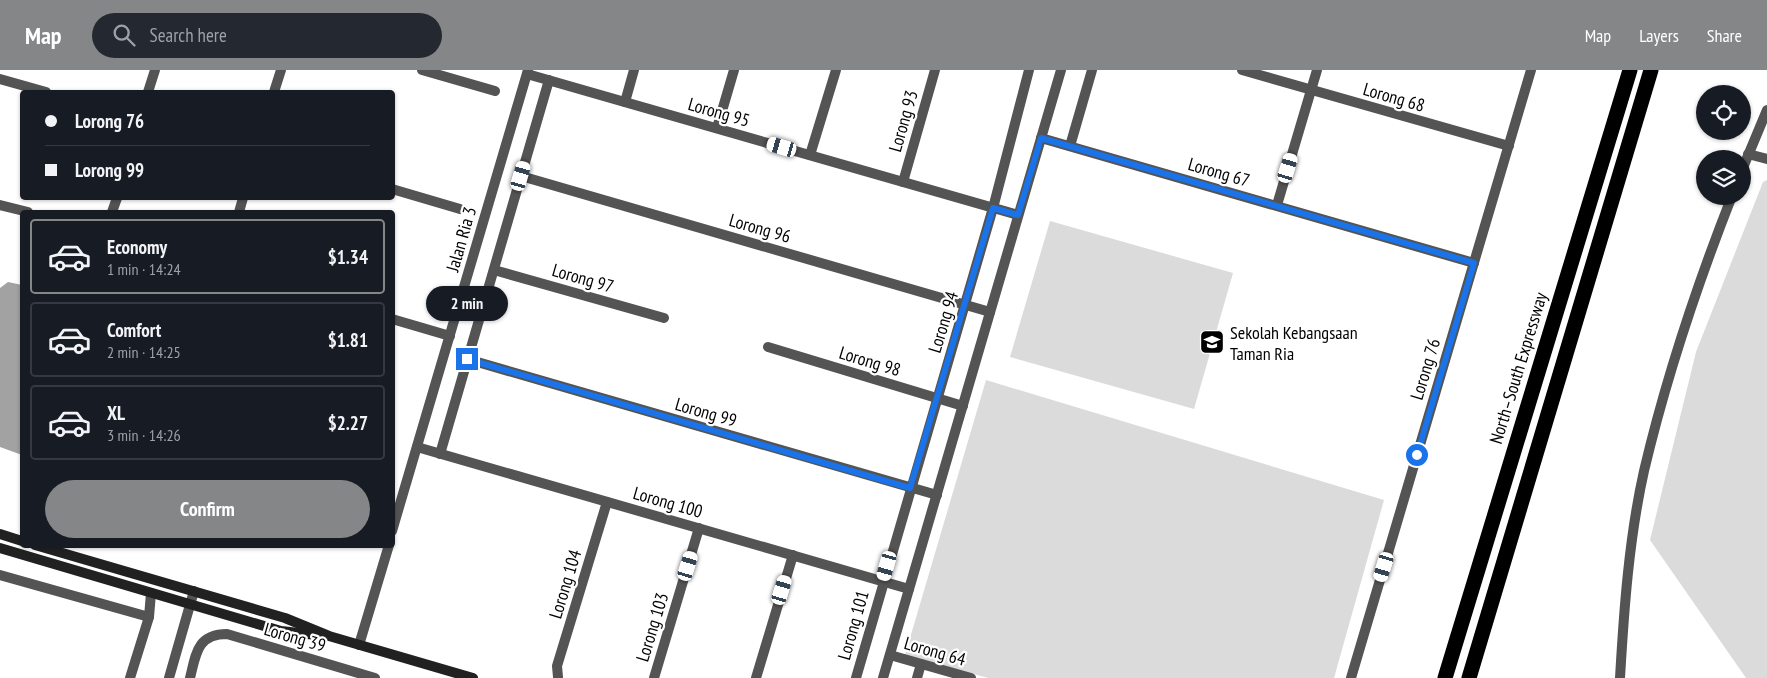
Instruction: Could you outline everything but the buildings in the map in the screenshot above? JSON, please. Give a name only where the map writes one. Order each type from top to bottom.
[{"type":"highway","name":"North–South Expressway","points":[[1445,678],[1630,70]]},
{"type":"highway","points":[[1469,678],[1651,70]]},
{"type":"street","points":[[149,90],[155,70]]},
{"type":"street","points":[[275,90],[281,70]]},
{"type":"street","points":[[422,70],[496,91]]},
{"type":"street","points":[[625,102],[634,70]]},
{"type":"street","points":[[717,128],[734,70]]},
{"type":"street","points":[[810,156],[836,70]]},
{"type":"street","name":"Lorong 93","points":[[903,182],[935,70]]},
{"type":"street","name":"Lorong 94","points":[[883,581],[993,208],[1029,70]]},
{"type":"street","points":[[883,678],[1061,70]]},
{"type":"street","points":[[1070,146],[1092,70]]},
{"type":"street","name":"Lorong 68","points":[[1242,70],[1509,146]]},
{"type":"street","points":[[1277,205],[1317,70]]},
{"type":"street","name":"Lorong 76","points":[[1351,678],[1531,70]]},
{"type":"street","name":"Lorong 95","points":[[527,72],[549,80],[1018,215]]},
{"type":"street","name":"Jalan Ria 3","points":[[395,521],[527,72]]},
{"type":"street","points":[[0,79],[39,90]]},
{"type":"street","points":[[440,454],[549,80]]},
{"type":"street","points":[[1750,150],[1767,110]]},
{"type":"street","name":"Lorong 67","points":[[1041,138],[1474,263]]},
{"type":"street","points":[[1751,155],[1767,159]]},
{"type":"street","name":"Lorong 96","points":[[521,176],[990,312]]},
{"type":"street","points":[[395,190],[460,209]]},
{"type":"street","points":[[0,205],[20,210]]},
{"type":"street","points":[[1620,678],[1631,550],[1644,471],[1675,360],[1729,205]]},
{"type":"street","name":"Lorong 97","points":[[494,270],[664,318]]},
{"type":"street","points":[[395,320],[450,336]]},
{"type":"street","name":"Lorong 98","points":[[768,347],[963,406]]},
{"type":"street","name":"Lorong 99","points":[[467,359],[936,495]]},
{"type":"street","name":"Lorong 100","points":[[417,447],[909,589]]},
{"type":"street","name":"Lorong 104","points":[[558,676],[557,666],[607,502]]},
{"type":"street","name":"Lorong 103","points":[[654,678],[699,528]]},
{"type":"street","points":[[0,534],[20,540]]},
{"type":"street","points":[[0,548],[281,630],[329,636]]},
{"type":"street","points":[[45,548],[285,618],[329,636],[473,678]]},
{"type":"street","points":[[359,645],[387,548]]},
{"type":"street","points":[[756,678],[793,555]]},
{"type":"street","points":[[0,575],[149,617]]},
{"type":"street","name":"Lorong 101","points":[[856,678],[883,581]]},
{"type":"street","points":[[169,678],[194,591]]},
{"type":"street","points":[[130,678],[149,617],[151,593]]},
{"type":"street","name":"Lorong 39","points":[[190,678],[198,648],[205,638],[216,634],[227,634],[375,678]]},
{"type":"street","name":"Lorong 64","points":[[890,655],[971,678]]},
{"type":"street","points":[[917,678],[921,664]]},
{"type":"shaded area","points":[[1767,180],[1767,678],[1746,678],[1650,540],[1696,352],[1763,182]]},
{"type":"shaded area","points":[[1050,221],[1233,273],[1194,409],[1010,357]]},
{"type":"shaded area","points":[[8,282],[20,285],[20,454],[0,447],[0,288]]},
{"type":"shaded area","points":[[986,380],[1384,500],[1334,678],[988,678],[905,655]]},
{"type":"place","name":"Sekolah Kebangsaan Taman Ria","points":[[1212,342]]},
{"type":"route","points":[[467,359],[910,488],[993,208],[1018,215],[1041,138],[1474,263],[1417,455]]}]
